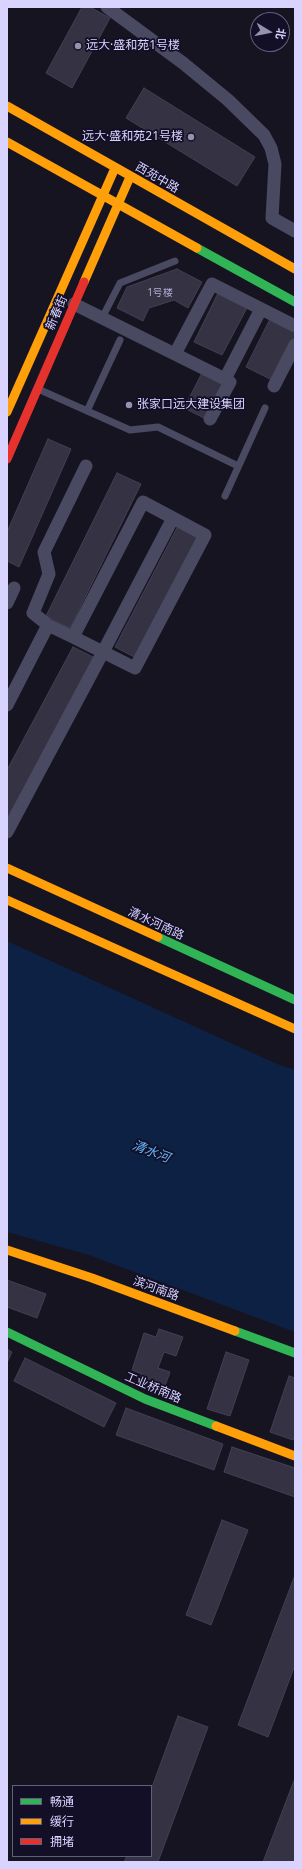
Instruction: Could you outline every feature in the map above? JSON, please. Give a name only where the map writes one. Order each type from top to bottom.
[{"type":"main road","name":"西苑中路","points":[[7,106],[130,177],[295,269]]},
{"type":"main road","points":[[7,142],[117,205],[295,302]]},
{"type":"main road","name":"新春街","points":[[7,411],[115,168]]},
{"type":"main road","name":"新春街","points":[[7,459],[130,177]]},
{"type":"main road","name":"清水河南路","points":[[7,868],[295,1000]]},
{"type":"main road","points":[[7,900],[295,1029]]},
{"type":"main road","name":"滨河南路","points":[[7,1250],[92,1278],[295,1353]]},
{"type":"main road","points":[[14,1262],[59,1277]]},
{"type":"main road","name":"工业桥南路","points":[[7,1332],[145,1399],[295,1456]]},
{"type":"main road","points":[[259,1350],[295,1363]]},
{"type":"street","points":[[107,7],[217,90],[264,135],[271,148],[275,164],[272,218],[295,231]]},
{"type":"street","points":[[176,354],[212,284],[295,326]]},
{"type":"street","points":[[74,304],[230,382],[210,419]]},
{"type":"street","points":[[224,379],[261,309]]},
{"type":"street","points":[[274,386],[295,345]]},
{"type":"street","points":[[73,637],[143,502],[205,535],[135,668],[48,625],[33,613],[50,574],[44,552],[86,466]]},
{"type":"street","points":[[7,832],[173,518]]},
{"type":"street","points":[[7,603],[14,588]]},
{"type":"street","points":[[7,705],[48,625]]},
{"type":"lane","points":[[102,318],[120,283],[175,261]]},
{"type":"lane","points":[[86,411],[120,340]]},
{"type":"lane","points":[[37,389],[130,430],[158,427],[238,466]]},
{"type":"lane","points":[[225,496],[265,408]]},
{"type":"water","name":"清水河","points":[[7,941],[277,1064],[295,1070],[295,1332],[89,1255],[7,1232]]},
{"type":"building","name":"远大·盛和苑1号楼","points":[[82,7],[90,7],[110,18],[72,88],[46,73]]},
{"type":"building","name":"远大·盛和苑21号楼","points":[[144,88],[255,157],[237,186],[126,118]]},
{"type":"building","points":[[177,269],[202,282],[188,308],[174,300],[149,308],[143,321],[117,308],[127,287]]},
{"type":"building","points":[[219,291],[248,306],[222,355],[194,342]]},
{"type":"building","points":[[271,317],[295,329],[295,341],[274,381],[246,367]]},
{"type":"building","points":[[202,373],[225,385],[208,420],[184,408]]},
{"type":"building","points":[[48,439],[71,449],[19,567],[7,561],[7,532]]},
{"type":"building","points":[[117,473],[141,484],[70,628],[46,616]]},
{"type":"building","points":[[179,524],[202,536],[138,659],[115,647]]},
{"type":"building","points":[[73,647],[95,658],[7,822],[7,770]]},
{"type":"building","points":[[7,1280],[46,1294],[37,1318],[7,1307]]},
{"type":"building","points":[[159,1329],[183,1337],[176,1356],[164,1352],[158,1368],[170,1372],[164,1389],[139,1381],[142,1374],[132,1370],[144,1333],[156,1337]]},
{"type":"building","points":[[7,1349],[12,1352],[7,1363]]},
{"type":"building","points":[[226,1352],[249,1360],[230,1416],[207,1409]]},
{"type":"building","points":[[25,1358],[116,1403],[104,1427],[14,1381]]},
{"type":"building","points":[[289,1376],[295,1378],[295,1435],[293,1440],[270,1432]]},
{"type":"building","points":[[126,1408],[223,1444],[214,1470],[116,1435]]},
{"type":"building","points":[[232,1447],[295,1468],[295,1497],[224,1472]]},
{"type":"building","points":[[222,1520],[248,1530],[211,1625],[186,1615]]},
{"type":"building","points":[[295,1575],[295,1665],[268,1737],[238,1725]]},
{"type":"building","points":[[178,1716],[208,1727],[158,1862],[124,1862],[126,1857],[152,1857],[152,1787]]},
{"type":"building","points":[[295,1778],[295,1862],[263,1862]]},
{"type":"traffic: fast","points":[[197,248],[295,302]]},
{"type":"traffic: fast","points":[[158,937],[295,1000]]},
{"type":"traffic: fast","points":[[235,1331],[295,1353]]},
{"type":"traffic: fast","points":[[7,1332],[145,1399],[216,1426]]},
{"type":"traffic: slow","points":[[7,106],[295,269]]},
{"type":"traffic: slow","points":[[7,142],[197,248]]},
{"type":"traffic: slow","points":[[7,412],[115,168]]},
{"type":"traffic: slow","points":[[84,282],[130,177]]},
{"type":"traffic: slow","points":[[7,868],[158,937]]},
{"type":"traffic: slow","points":[[7,900],[295,1029]]},
{"type":"traffic: slow","points":[[7,1250],[92,1278],[235,1331]]},
{"type":"traffic: slow","points":[[216,1426],[295,1456]]},
{"type":"traffic: jam","points":[[7,459],[84,282]]},
{"type":"place","name":"远大·盛和苑1号楼","points":[[78,46]]},
{"type":"place","name":"远大·盛和苑21号楼","points":[[191,137]]},
{"type":"place","name":"张家口远大建设集团","points":[[129,405]]}]
